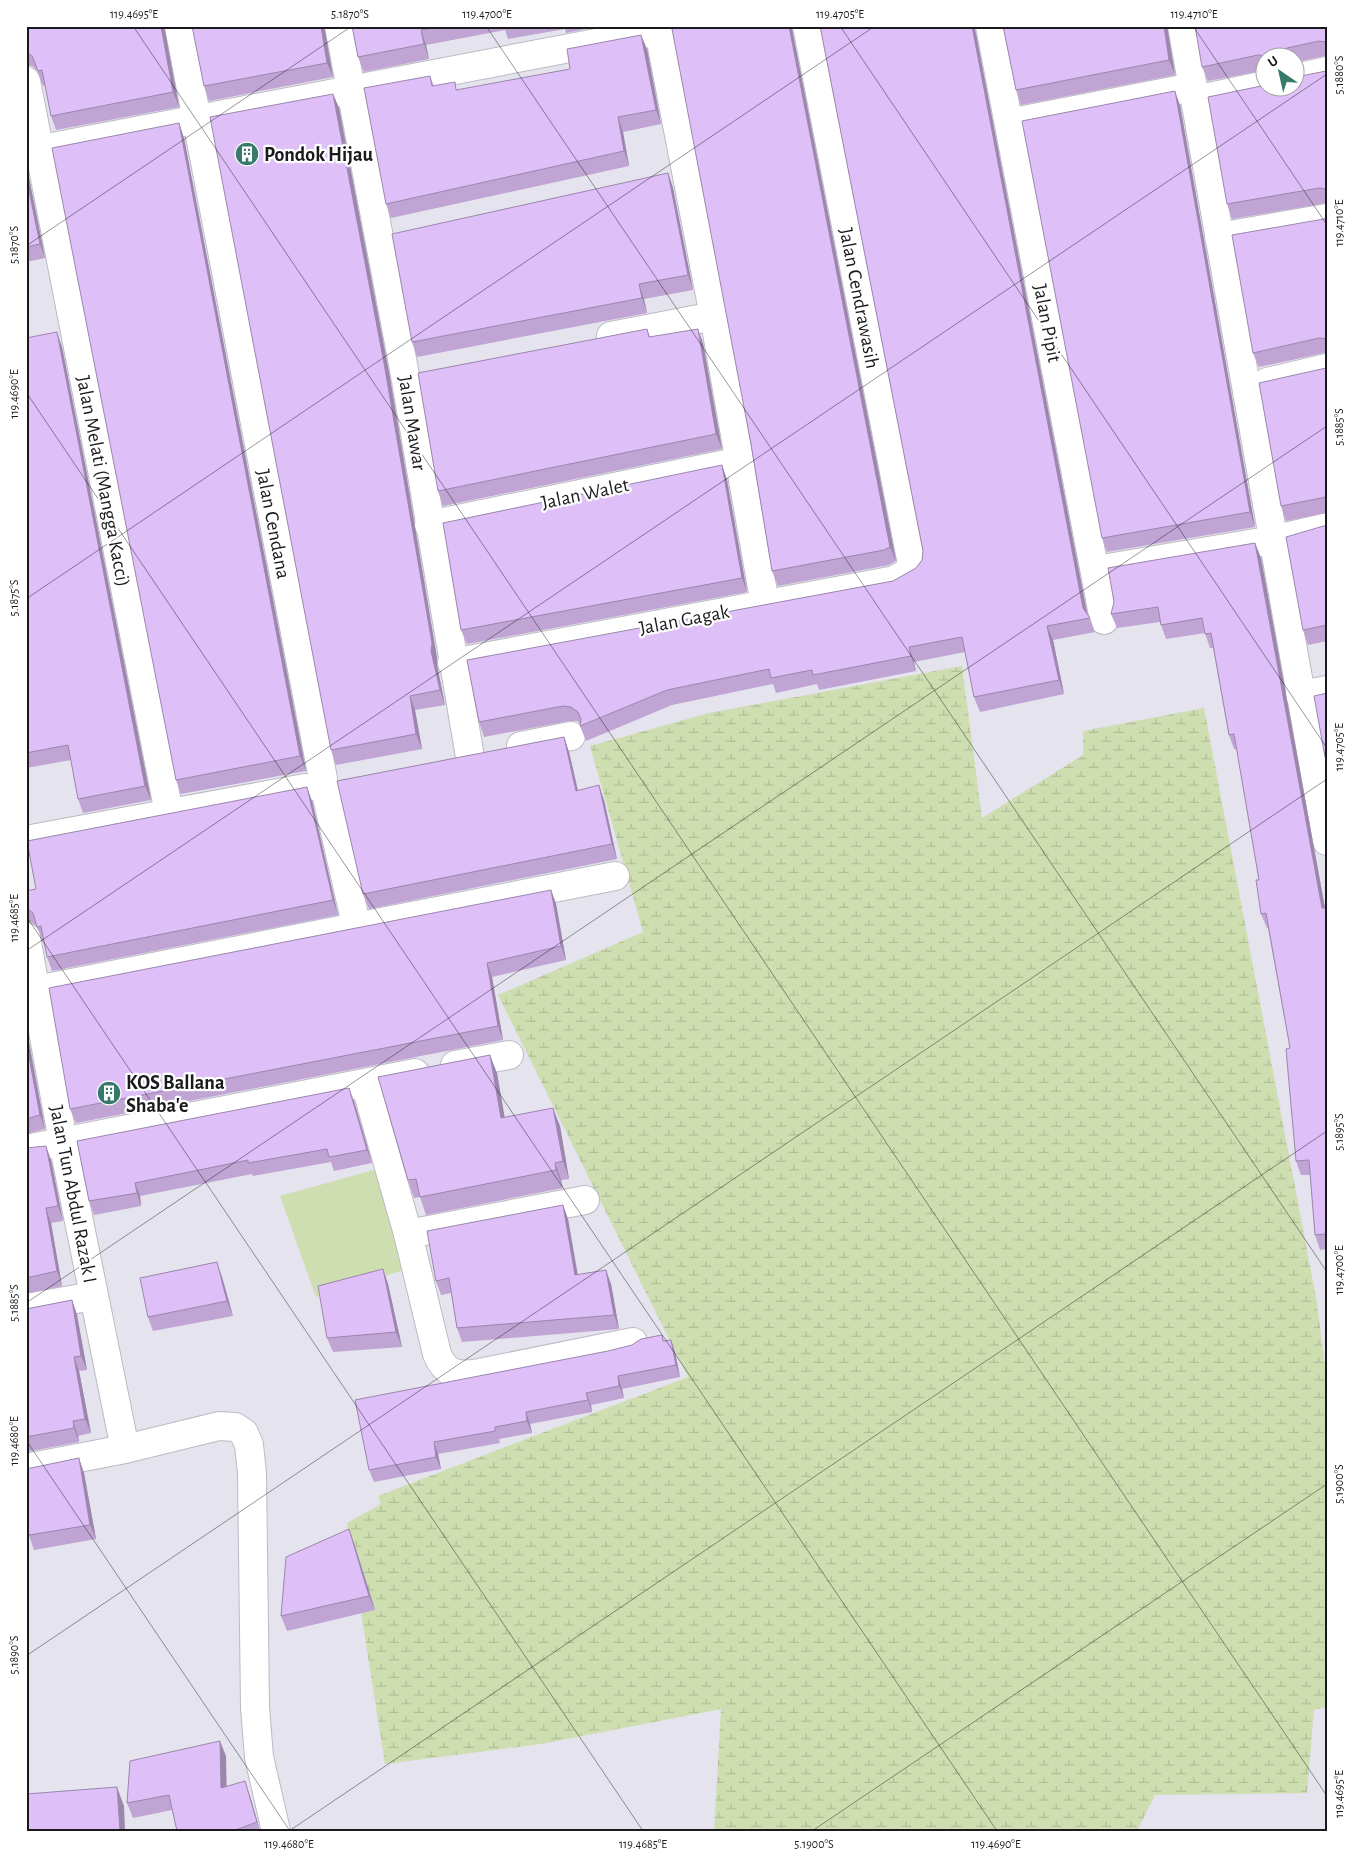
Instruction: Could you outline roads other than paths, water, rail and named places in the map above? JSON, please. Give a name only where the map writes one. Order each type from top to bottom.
[{"type":"street","name":"Jalan Cendana","points":[[179,26],[324,784],[357,928]]},
{"type":"street","name":"Jalan Mawar","points":[[339,26],[351,90],[389,235],[405,375],[452,663],[465,722],[460,759],[571,736]]},
{"type":"street","points":[[32,151],[658,29],[685,26]]},
{"type":"street","name":"Jalan Cendrawasih","points":[[807,26],[913,569]]},
{"type":"street","name":"Jalan Pipit","points":[[990,26],[1096,570],[1104,620]]},
{"type":"street","points":[[1182,26],[1327,841]]},
{"type":"street","points":[[658,29],[741,461],[765,604]]},
{"type":"street","points":[[1306,76],[1327,71]]},
{"type":"street","name":"Jalan Melati (Mangga Kacci)","points":[[26,81],[32,151],[169,813]]},
{"type":"street","points":[[1009,123],[1194,93],[1256,85]]},
{"type":"street","points":[[657,176],[686,169]]},
{"type":"street","points":[[1219,237],[1327,218]]},
{"type":"street","points":[[587,341],[714,316]]},
{"type":"street","points":[[1246,386],[1327,368]]},
{"type":"street","points":[[405,375],[433,370]]},
{"type":"street","name":"Jalan Walet","points":[[429,525],[741,461]]},
{"type":"street","points":[[1096,570],[1273,540],[1327,527]]},
{"type":"street","name":"Jalan Gagak","points":[[452,663],[895,580],[913,569]]},
{"type":"street","points":[[1300,695],[1327,690]]},
{"type":"street","points":[[26,840],[353,779]]},
{"type":"street","points":[[32,990],[357,928],[615,876]]},
{"type":"street","name":"Jalan Tun Abdul Razak I","points":[[26,937],[32,990],[125,1449]]},
{"type":"street","points":[[26,1149],[509,1055]]},
{"type":"street","points":[[365,1083],[408,1234],[437,1354],[446,1370],[454,1374],[474,1374],[632,1342]]},
{"type":"street","points":[[408,1234],[585,1200]]},
{"type":"street","points":[[26,1308],[93,1296]]},
{"type":"street","points":[[26,1468],[125,1449],[218,1426],[235,1427],[244,1433],[249,1444],[252,1472],[255,1715],[259,1757],[276,1831]]},
{"type":"place","name":"Pondok Hijau","points":[[247,154]]},
{"type":"place","name":"KOS Ballana Shaba'e","points":[[109,1093]]}]
